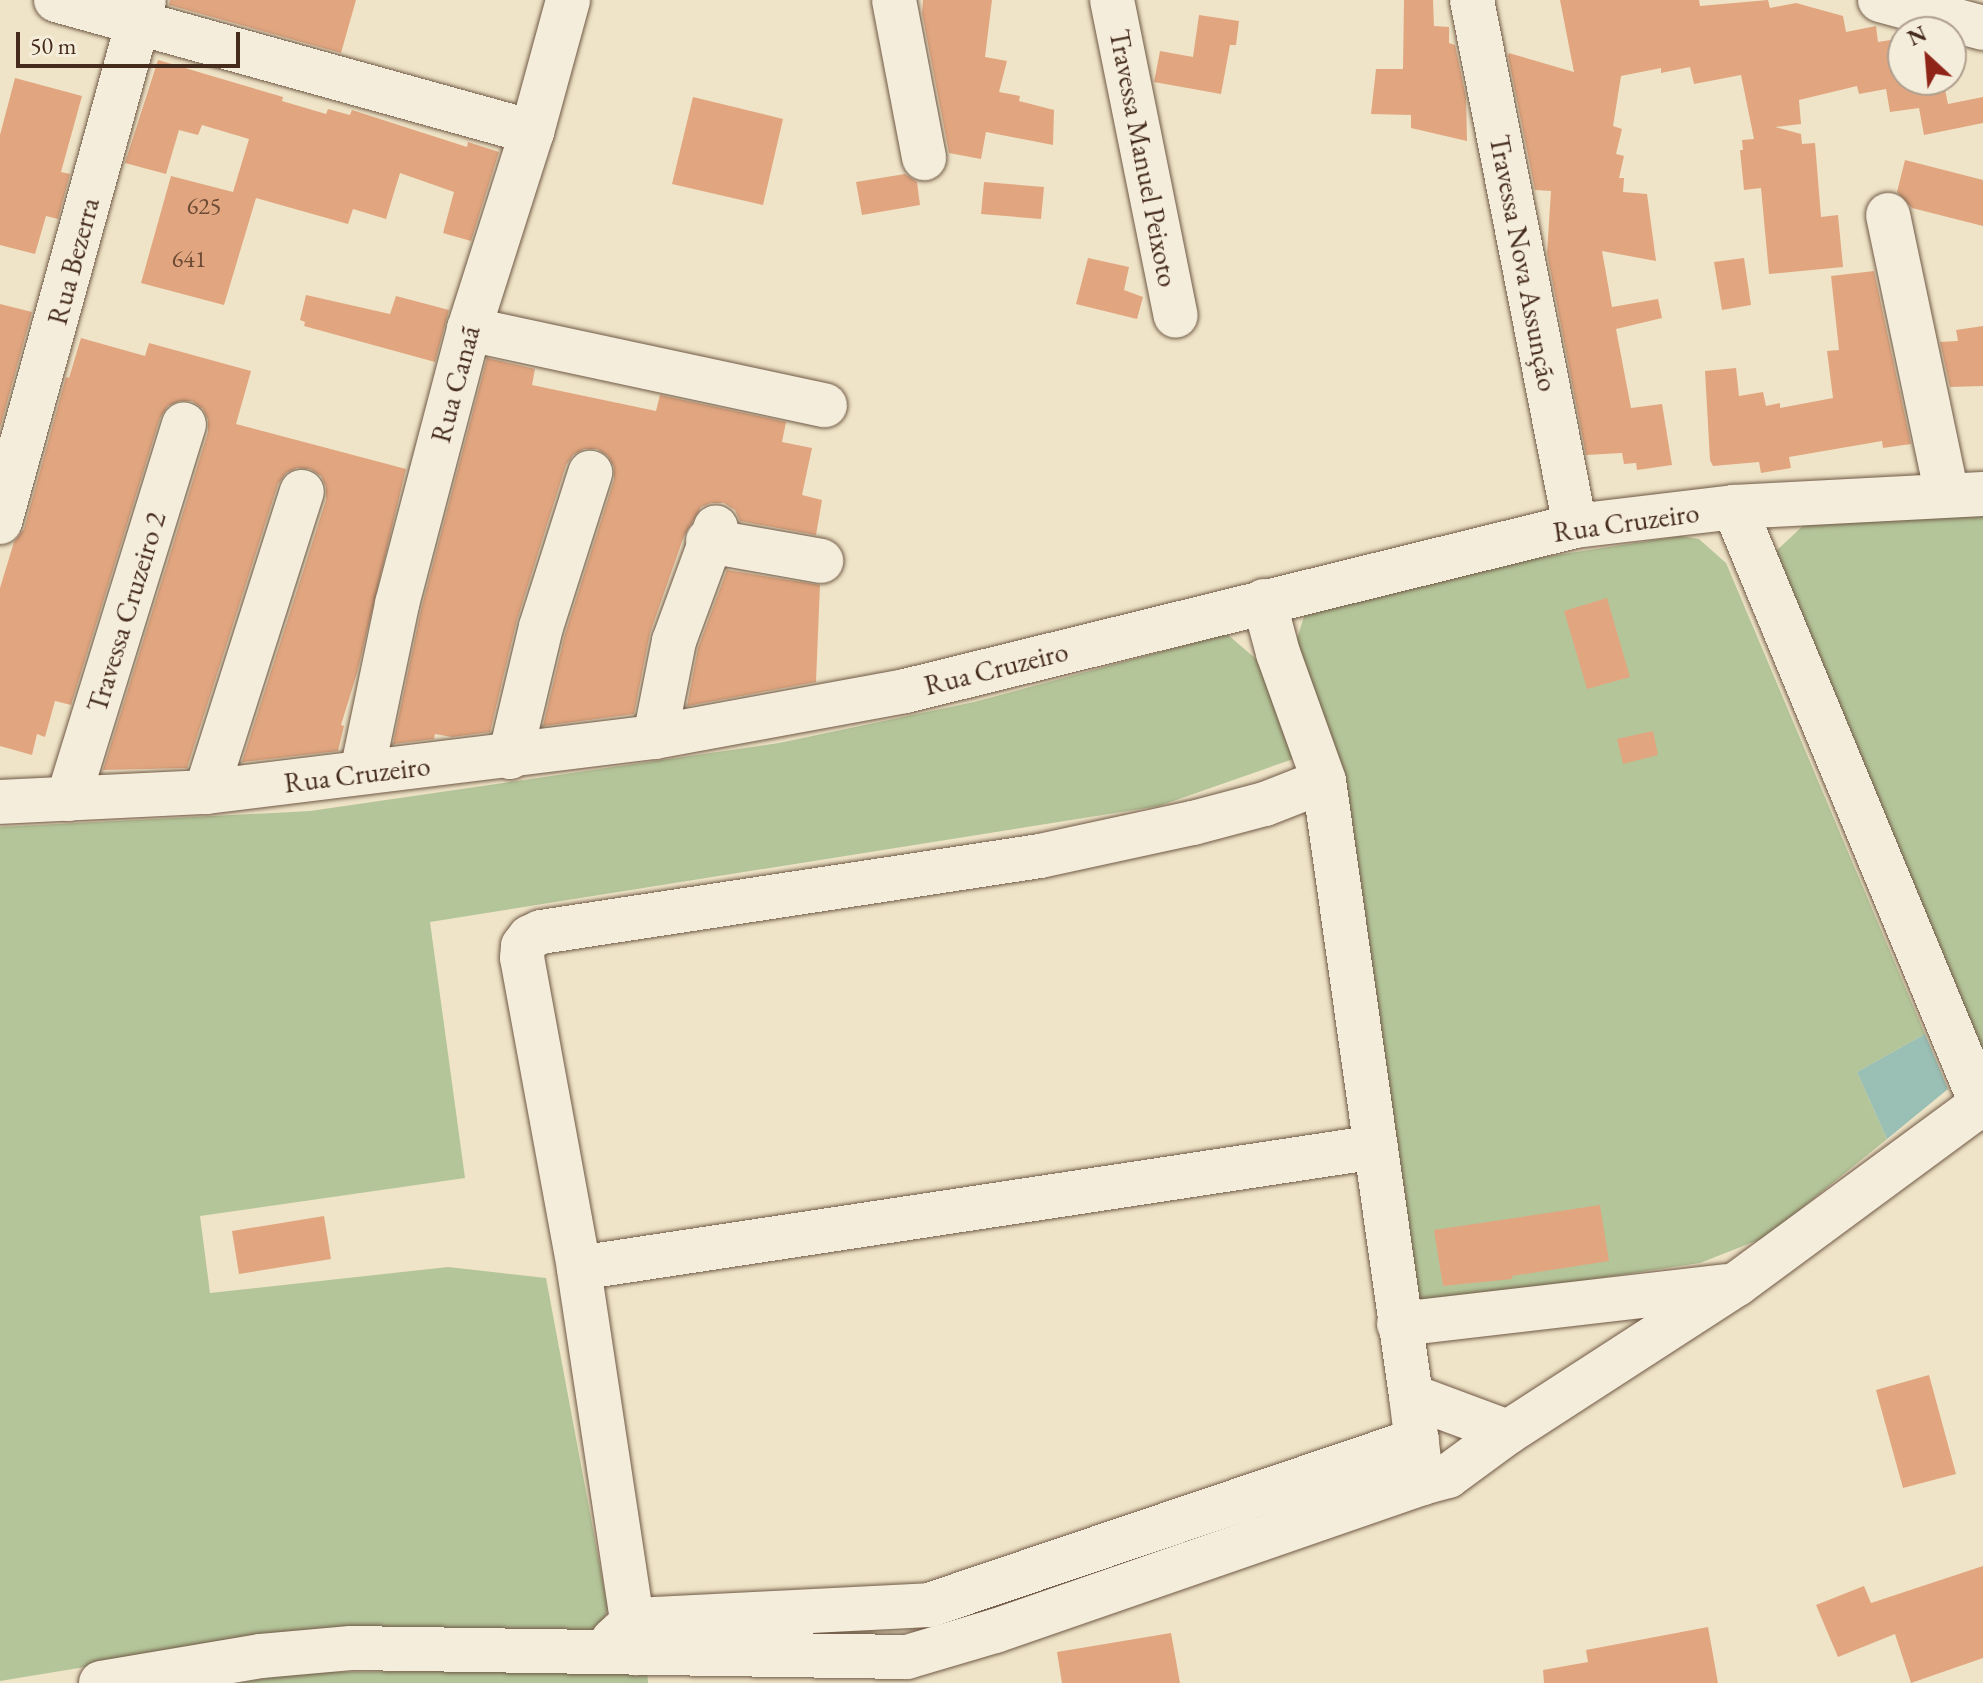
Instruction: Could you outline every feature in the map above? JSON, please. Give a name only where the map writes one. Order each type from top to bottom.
[{"type":"street","points":[[56,0],[141,11],[532,132]]},
{"type":"street","name":"Rua Canaã","points":[[362,772],[397,604],[469,329],[532,132],[568,0]]},
{"type":"street","points":[[894,0],[924,158]]},
{"type":"street","name":"Travessa Manuel Peixoto","points":[[1112,0],[1176,316]]},
{"type":"street","name":"Travessa Nova Assunção","points":[[1472,0],[1575,526]]},
{"type":"street","points":[[1880,0],[1983,28]]},
{"type":"street","name":"Rua Bezerra","points":[[0,522],[11,444],[141,11]]},
{"type":"street","points":[[1888,215],[1965,494]]},
{"type":"street","points":[[469,329],[825,405]]},
{"type":"street","name":"Travessa Cruzeiro 2","points":[[68,799],[184,425]]},
{"type":"street","points":[[510,757],[541,627],[590,473]]},
{"type":"street","points":[[206,792],[302,492]]},
{"type":"street","name":"Rua Cruzeiro","points":[[0,802],[206,792],[655,737],[905,691],[1575,526],[1734,507],[1965,494]]},
{"type":"street","points":[[101,1683],[261,1656],[351,1648],[624,1642],[907,1657],[995,1631],[1448,1476],[1508,1432],[1737,1284],[1982,1106],[1734,507]]},
{"type":"street","points":[[655,737],[674,641],[712,534],[821,561]]},
{"type":"street","points":[[1264,601],[1278,653],[1324,781],[1422,1483]]},
{"type":"street","points":[[624,1642],[579,1268],[522,958],[523,946],[530,937],[541,932],[1040,856],[1222,816],[1265,804],[1324,781]]},
{"type":"street","points":[[579,1268],[1376,1147]]},
{"type":"street","points":[[1399,1324],[1737,1284]]},
{"type":"street","points":[[1411,1396],[1508,1432]]},
{"type":"street","points":[[624,1642],[929,1605],[1417,1440]]},
{"type":"green space","points":[[1983,516],[1983,1053],[1775,552],[1807,522]]},
{"type":"green space","points":[[1681,536],[1699,539],[1726,563],[1925,1034],[1857,1072],[1887,1139],[1766,1237],[1700,1263],[1420,1305],[1294,649],[1304,616],[1485,566]]},
{"type":"green space","points":[[1227,634],[1256,659],[1296,758],[1159,806],[430,922],[465,1178],[200,1216],[210,1293],[448,1267],[546,1278],[608,1609],[599,1630],[266,1637],[0,1681],[0,827],[310,811],[779,743],[974,702]]},
{"type":"green space","points":[[647,1670],[648,1683],[238,1683],[302,1672]]},
{"type":"water","points":[[1925,1034],[1948,1089],[1887,1139],[1857,1072]]},
{"type":"building","points":[[170,0],[356,0],[341,53],[169,5]]},
{"type":"building","points":[[923,0],[992,0],[985,57],[1007,61],[999,92],[1020,96],[1019,101],[1054,110],[1053,145],[986,132],[981,159],[949,153],[922,13]]},
{"type":"building","points":[[1404,0],[1433,0],[1434,26],[1449,27],[1449,43],[1455,45],[1466,97],[1467,141],[1411,128],[1411,115],[1371,114],[1376,69],[1403,69]]},
{"type":"building","points":[[1560,0],[1699,0],[1700,6],[1768,0],[1770,8],[1796,3],[1843,16],[1846,32],[1876,26],[1878,42],[1887,41],[1887,95],[1886,89],[1859,94],[1857,86],[1799,100],[1801,124],[1775,127],[1801,134],[1802,144],[1815,143],[1821,217],[1838,215],[1843,267],[1769,274],[1761,188],[1744,190],[1740,150],[1743,150],[1742,140],[1754,139],[1741,75],[1694,84],[1690,67],[1661,73],[1661,68],[1621,76],[1613,126],[1622,129],[1616,154],[1624,156],[1619,178],[1624,178],[1623,192],[1647,194],[1656,261],[1602,251],[1612,307],[1658,299],[1662,318],[1616,329],[1631,408],[1662,404],[1672,465],[1637,470],[1636,463],[1624,464],[1622,453],[1586,455],[1547,253],[1551,191],[1535,190],[1508,56],[1509,53],[1574,72]]},
{"type":"building","points":[[1199,15],[1239,21],[1236,45],[1230,45],[1221,94],[1154,82],[1160,51],[1193,57]]},
{"type":"building","points":[[158,60],[283,97],[282,101],[326,114],[328,109],[350,115],[352,110],[467,147],[468,142],[499,152],[471,241],[443,233],[454,192],[400,173],[386,219],[353,209],[348,224],[256,198],[224,305],[141,283],[171,176],[233,192],[249,139],[202,125],[198,135],[179,130],[166,174],[125,163]]},
{"type":"building","points":[[15,78],[82,96],[61,172],[70,174],[58,219],[46,216],[35,254],[0,245],[0,135]]},
{"type":"building","points":[[1887,96],[1946,96],[1948,104],[1983,97],[1983,123],[1924,135],[1919,108],[1890,112]]},
{"type":"building","points":[[693,97],[783,119],[763,205],[672,184]]},
{"type":"building","points":[[1905,160],[1983,180],[1983,226],[1912,208],[1897,192]]},
{"type":"building","points":[[905,174],[917,182],[920,205],[862,215],[856,182]]},
{"type":"building","points":[[984,182],[1044,187],[1041,219],[981,214]]},
{"type":"building","points":[[1088,258],[1129,267],[1124,290],[1143,297],[1137,319],[1076,304]]},
{"type":"building","points":[[1744,258],[1751,305],[1722,310],[1714,262]]},
{"type":"building","points":[[1874,271],[1911,444],[1883,448],[1882,441],[1789,457],[1791,468],[1761,473],[1759,462],[1713,466],[1710,460],[1705,371],[1736,368],[1739,396],[1763,392],[1766,406],[1780,403],[1780,408],[1833,398],[1827,351],[1839,350],[1831,276]]},
{"type":"building","points":[[306,295],[390,314],[396,296],[449,310],[435,362],[304,326],[305,322],[300,320]]},
{"type":"building","points":[[0,304],[32,312],[0,428]]},
{"type":"building","points":[[1983,326],[1983,386],[1950,387],[1940,342],[1958,341],[1956,330]]},
{"type":"building","points":[[81,338],[145,356],[149,343],[251,371],[236,424],[406,469],[357,673],[341,725],[344,726],[338,751],[242,762],[326,500],[326,487],[321,476],[310,469],[297,468],[286,473],[278,484],[187,768],[103,770],[208,432],[208,420],[203,409],[192,401],[179,401],[168,406],[160,418],[71,705],[55,701],[45,737],[37,734],[32,755],[0,746],[0,588],[14,542],[24,529],[66,377],[69,378]]},
{"type":"building","points":[[487,358],[535,369],[532,385],[656,411],[660,395],[786,422],[782,442],[812,448],[802,495],[822,500],[816,535],[740,521],[735,510],[724,503],[701,507],[684,536],[650,633],[634,714],[543,726],[565,634],[614,480],[614,467],[608,456],[597,449],[584,449],[573,455],[566,465],[517,620],[490,732],[452,737],[435,734],[434,739],[393,744],[421,610]]},
{"type":"building","points":[[727,570],[820,585],[816,682],[687,706],[698,648]]},
{"type":"building","points":[[1607,598],[1630,677],[1587,689],[1564,611]]},
{"type":"building","points":[[1653,731],[1658,755],[1623,764],[1617,739]]},
{"type":"building","points":[[1600,1205],[1609,1261],[1512,1276],[1512,1279],[1443,1286],[1434,1230]]},
{"type":"building","points":[[324,1216],[331,1259],[239,1274],[232,1231]]},
{"type":"building","points":[[1929,1375],[1956,1474],[1903,1488],[1876,1390]]},
{"type":"building","points":[[1983,1566],[1983,1658],[1911,1683],[1895,1634],[1838,1657],[1816,1605],[1864,1586],[1871,1603]]},
{"type":"building","points":[[1708,1627],[1718,1683],[1544,1683],[1543,1670],[1588,1662],[1586,1650]]},
{"type":"building","points":[[1171,1633],[1180,1683],[1062,1683],[1057,1652]]}]
